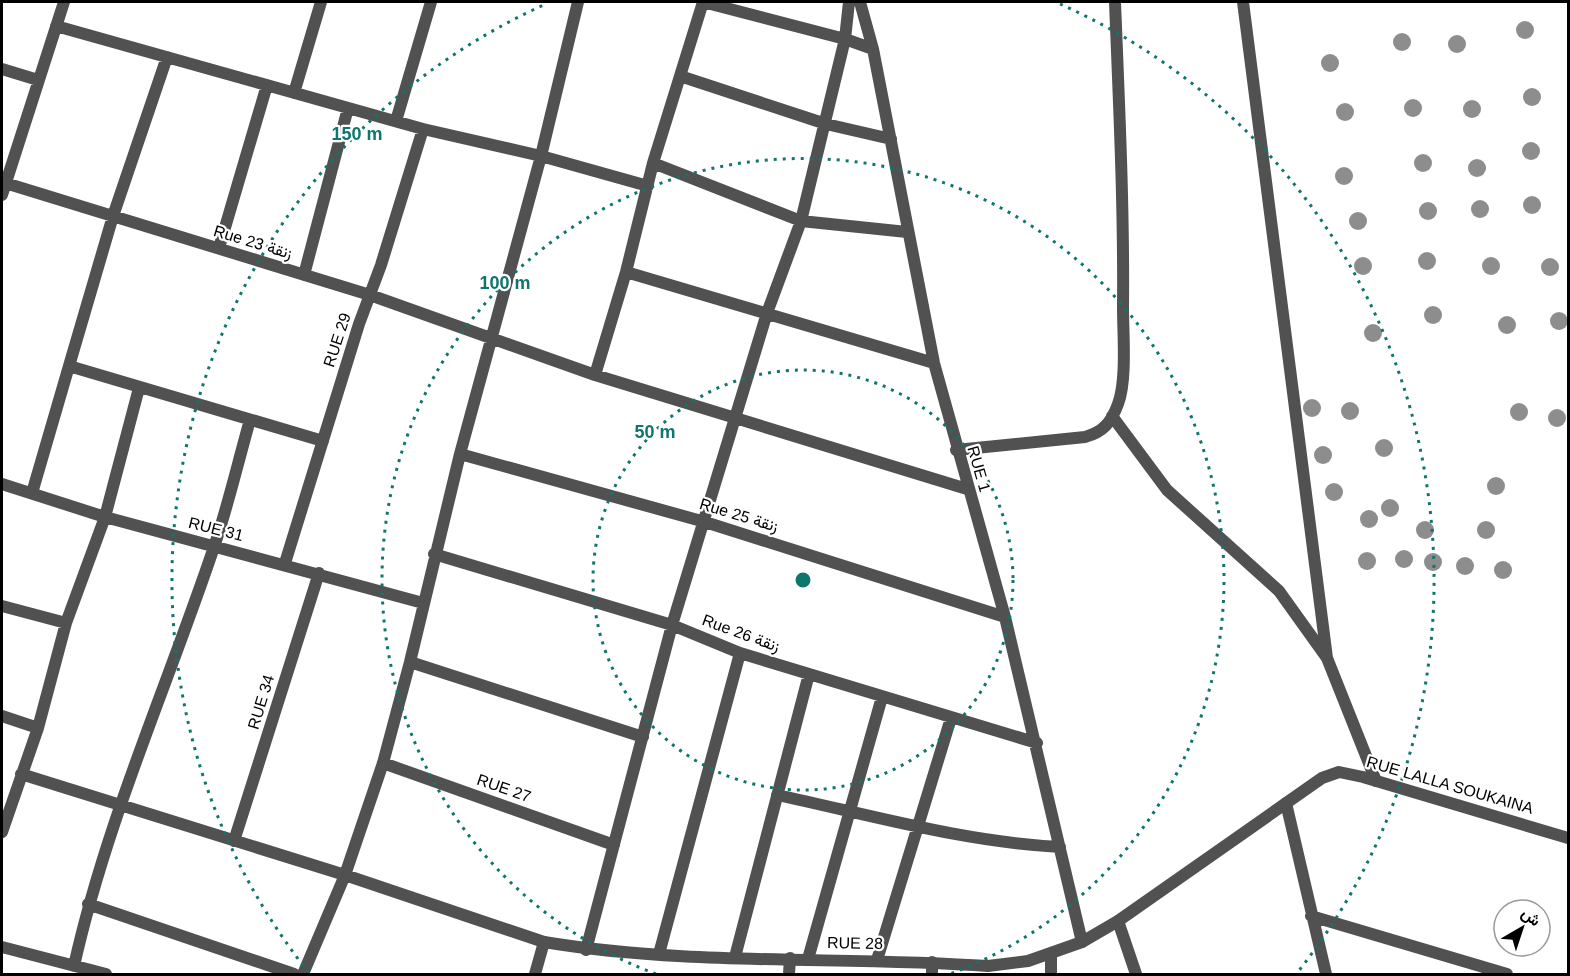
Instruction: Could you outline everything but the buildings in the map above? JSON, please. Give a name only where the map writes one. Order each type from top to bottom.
[{"type":"street","points":[[3,187],[64,2]]},
{"type":"street","points":[[294,93],[321,2]]},
{"type":"street","points":[[396,121],[431,2]]},
{"type":"street","points":[[303,975],[345,875],[383,764],[411,662],[434,554],[541,156],[578,2]]},
{"type":"street","points":[[595,375],[626,272],[653,163],[703,2],[844,39],[873,49]]},
{"type":"street","points":[[586,950],[672,625],[767,313],[801,221],[826,124],[844,39],[849,2]]},
{"type":"street","name":"RUE 1","points":[[860,2],[873,49],[934,363],[956,450],[1005,617],[1037,743],[1082,942]]},
{"type":"street","points":[[956,450],[1085,437],[1100,433],[1107,427],[1119,403],[1122,375],[1124,230],[1115,2]]},
{"type":"street","points":[[1243,2],[1327,658],[1376,781]]},
{"type":"street","points":[[56,26],[423,129],[541,156],[648,186]]},
{"type":"street","points":[[33,493],[113,216],[167,57]]},
{"type":"street","points":[[2,69],[39,80]]},
{"type":"street","points":[[680,76],[826,124],[891,139]]},
{"type":"street","points":[[219,248],[267,85]]},
{"type":"street","points":[[304,275],[348,108]]},
{"type":"street","name":"RUE 29","points":[[285,563],[423,129]]},
{"type":"street","points":[[653,163],[801,221],[907,232]]},
{"type":"street","name":"Rue 23 زنقة","points":[[3,187],[113,216],[370,295],[595,375],[967,489]]},
{"type":"street","points":[[626,272],[934,363]]},
{"type":"street","points":[[69,366],[323,441]]},
{"type":"street","points":[[2,829],[38,728],[66,622],[105,516],[139,388]]},
{"type":"street","points":[[1112,416],[1167,490],[1278,591],[1327,658]]},
{"type":"street","points":[[74,966],[88,904],[119,805],[215,546],[250,420]]},
{"type":"street","name":"Rue 25 زنقة","points":[[460,454],[705,522],[1005,617]]},
{"type":"street","name":"RUE 31","points":[[2,484],[105,516],[285,563],[423,603]]},
{"type":"street","name":"Rue 26 زنقة","points":[[434,554],[672,625],[740,653],[1037,743]]},
{"type":"street","name":"RUE 34","points":[[234,841],[319,573]]},
{"type":"street","points":[[2,606],[66,622]]},
{"type":"street","points":[[659,954],[740,653]]},
{"type":"street","points":[[411,662],[643,737]]},
{"type":"street","points":[[735,957],[809,674]]},
{"type":"street","points":[[808,958],[882,697]]},
{"type":"street","points":[[2,716],[38,728]]},
{"type":"street","points":[[877,960],[951,718]]},
{"type":"street","name":"RUE 27","points":[[383,764],[614,844]]},
{"type":"street","name":"RUE LALLA SOUKAINA","points":[[1322,778],[1339,772],[1569,838]]},
{"type":"street","name":"RUE 28","points":[[21,774],[345,875],[544,942],[586,950],[735,957],[877,960],[932,968],[988,966],[1028,961],[1082,942],[1119,921],[1322,778]]},
{"type":"street","points":[[777,795],[991,842],[1060,847]]},
{"type":"street","points":[[1286,803],[1326,975]]},
{"type":"street","points":[[88,904],[294,975]]},
{"type":"street","points":[[1311,916],[1507,975]]},
{"type":"street","points":[[1119,921],[1136,975]]},
{"type":"street","points":[[535,975],[544,942]]},
{"type":"street","points":[[2,947],[106,975]]},
{"type":"street","points":[[1051,975],[1052,954]]},
{"type":"street","points":[[789,975],[790,958]]}]
